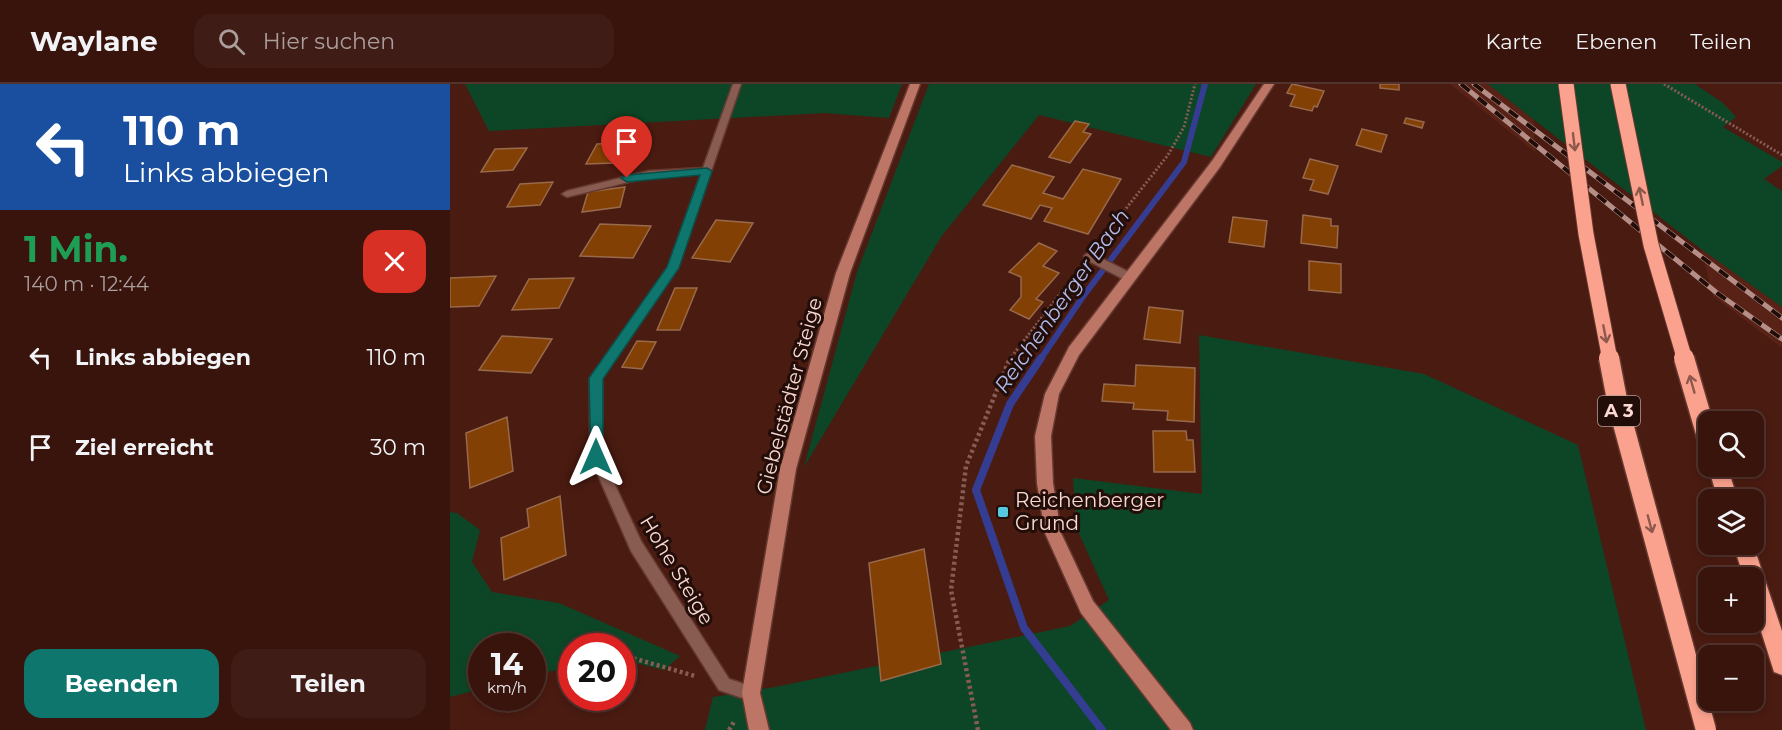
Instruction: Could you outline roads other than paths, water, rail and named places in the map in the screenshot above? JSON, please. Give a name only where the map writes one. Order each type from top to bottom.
[{"type":"highway","name":"A 3","points":[[1566,84],[1586,234],[1618,405],[1706,730]]},
{"type":"highway","points":[[1618,84],[1651,245],[1700,411]]},
{"type":"highway","points":[[1747,555],[1782,664]]},
{"type":"main road","name":"Giebelstädter Steige","points":[[759,730],[751,693],[788,469],[843,273],[915,84]]},
{"type":"main road","points":[[1183,730],[1087,607],[1053,533],[1045,483],[1043,435],[1052,394],[1074,351],[1124,274],[1216,164],[1269,84]]},
{"type":"lane","name":"Hohe Steige","points":[[737,84],[673,268],[596,378],[596,457],[636,546],[724,685],[751,693]]},
{"type":"lane","points":[[567,194],[649,174],[707,171]]},
{"type":"lane","points":[[1091,257],[1124,274]]},
{"type":"waterway","name":"Reichenberger Bach","points":[[1040,360],[1082,298],[1184,162],[1205,84]]},
{"type":"waterway","name":"Reichenberger Bach","points":[[1041,358],[1010,404],[976,490],[1024,628],[1102,730]]},
{"type":"railway","points":[[1461,84],[1717,293],[1782,339]]},
{"type":"railway","points":[[1474,84],[1782,318]]},
{"type":"place","name":"Reichenberger Grund","points":[[1003,512]]}]
